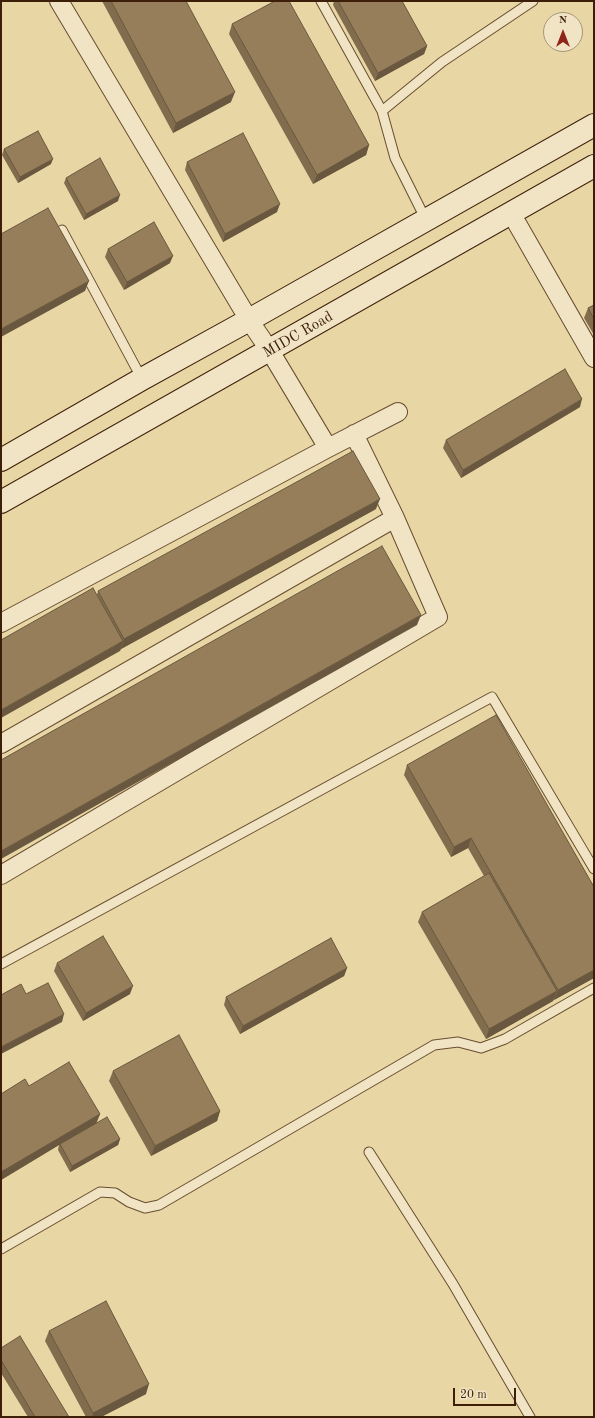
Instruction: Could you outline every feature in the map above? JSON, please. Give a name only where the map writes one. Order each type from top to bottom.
[{"type":"main road","points":[[1,460],[594,125]]},
{"type":"main road","name":"MIDC Road","points":[[1,502],[270,351],[594,166]]},
{"type":"street","points":[[59,1],[249,320],[270,351],[328,448]]},
{"type":"street","points":[[511,213],[594,358]]},
{"type":"street","points":[[1,623],[354,434],[398,412]]},
{"type":"street","points":[[1,875],[438,617],[395,518],[354,434]]},
{"type":"street","points":[[1,744],[395,518]]},
{"type":"lane","points":[[321,1],[382,111],[395,158],[426,220]]},
{"type":"lane","points":[[382,111],[442,62],[533,1]]},
{"type":"lane","points":[[62,230],[142,379]]},
{"type":"lane","points":[[1,964],[492,697],[594,868]]},
{"type":"lane","points":[[1,1249],[100,1192],[115,1193],[129,1202],[144,1208],[159,1205],[434,1045],[458,1042],[481,1048],[504,1039],[594,988]]},
{"type":"lane","points":[[369,1152],[453,1284],[530,1417]]},
{"type":"building","points":[[111,1],[186,1],[235,92],[176,123]]},
{"type":"building","points":[[275,1],[289,1],[369,145],[317,175],[232,24]]},
{"type":"building","points":[[338,1],[402,1],[427,46],[378,73]]},
{"type":"building","points":[[38,131],[53,159],[20,177],[4,149]]},
{"type":"building","points":[[243,133],[280,204],[225,234],[187,162]]},
{"type":"building","points":[[100,158],[120,195],[86,214],[66,178]]},
{"type":"building","points":[[48,208],[89,281],[1,329],[1,234]]},
{"type":"building","points":[[154,222],[173,256],[127,282],[108,249]]},
{"type":"building","points":[[594,305],[594,319],[588,308]]},
{"type":"building","points":[[565,369],[582,399],[463,470],[446,440]]},
{"type":"building","points":[[353,451],[380,499],[124,639],[98,591]]},
{"type":"building","points":[[382,546],[421,615],[1,851],[1,760]]},
{"type":"building","points":[[93,588],[123,641],[1,710],[1,640]]},
{"type":"building","points":[[496,715],[594,887],[594,970],[558,990],[471,838],[454,847],[407,765]]},
{"type":"building","points":[[489,873],[557,991],[489,1029],[422,912]]},
{"type":"building","points":[[103,936],[133,986],[86,1013],[57,963]]},
{"type":"building","points":[[331,938],[347,968],[243,1026],[226,997]]},
{"type":"building","points":[[48,983],[64,1014],[1,1047],[1,995],[21,984],[26,994]]},
{"type":"building","points":[[179,1035],[220,1111],[155,1146],[113,1071]]},
{"type":"building","points":[[69,1062],[100,1114],[1,1172],[1,1094],[25,1079],[29,1086]]},
{"type":"building","points":[[107,1117],[120,1139],[72,1166],[60,1144]]},
{"type":"building","points":[[106,1301],[149,1384],[93,1413],[49,1331]]},
{"type":"building","points":[[20,1336],[69,1417],[35,1417],[1,1360],[1,1348]]}]
